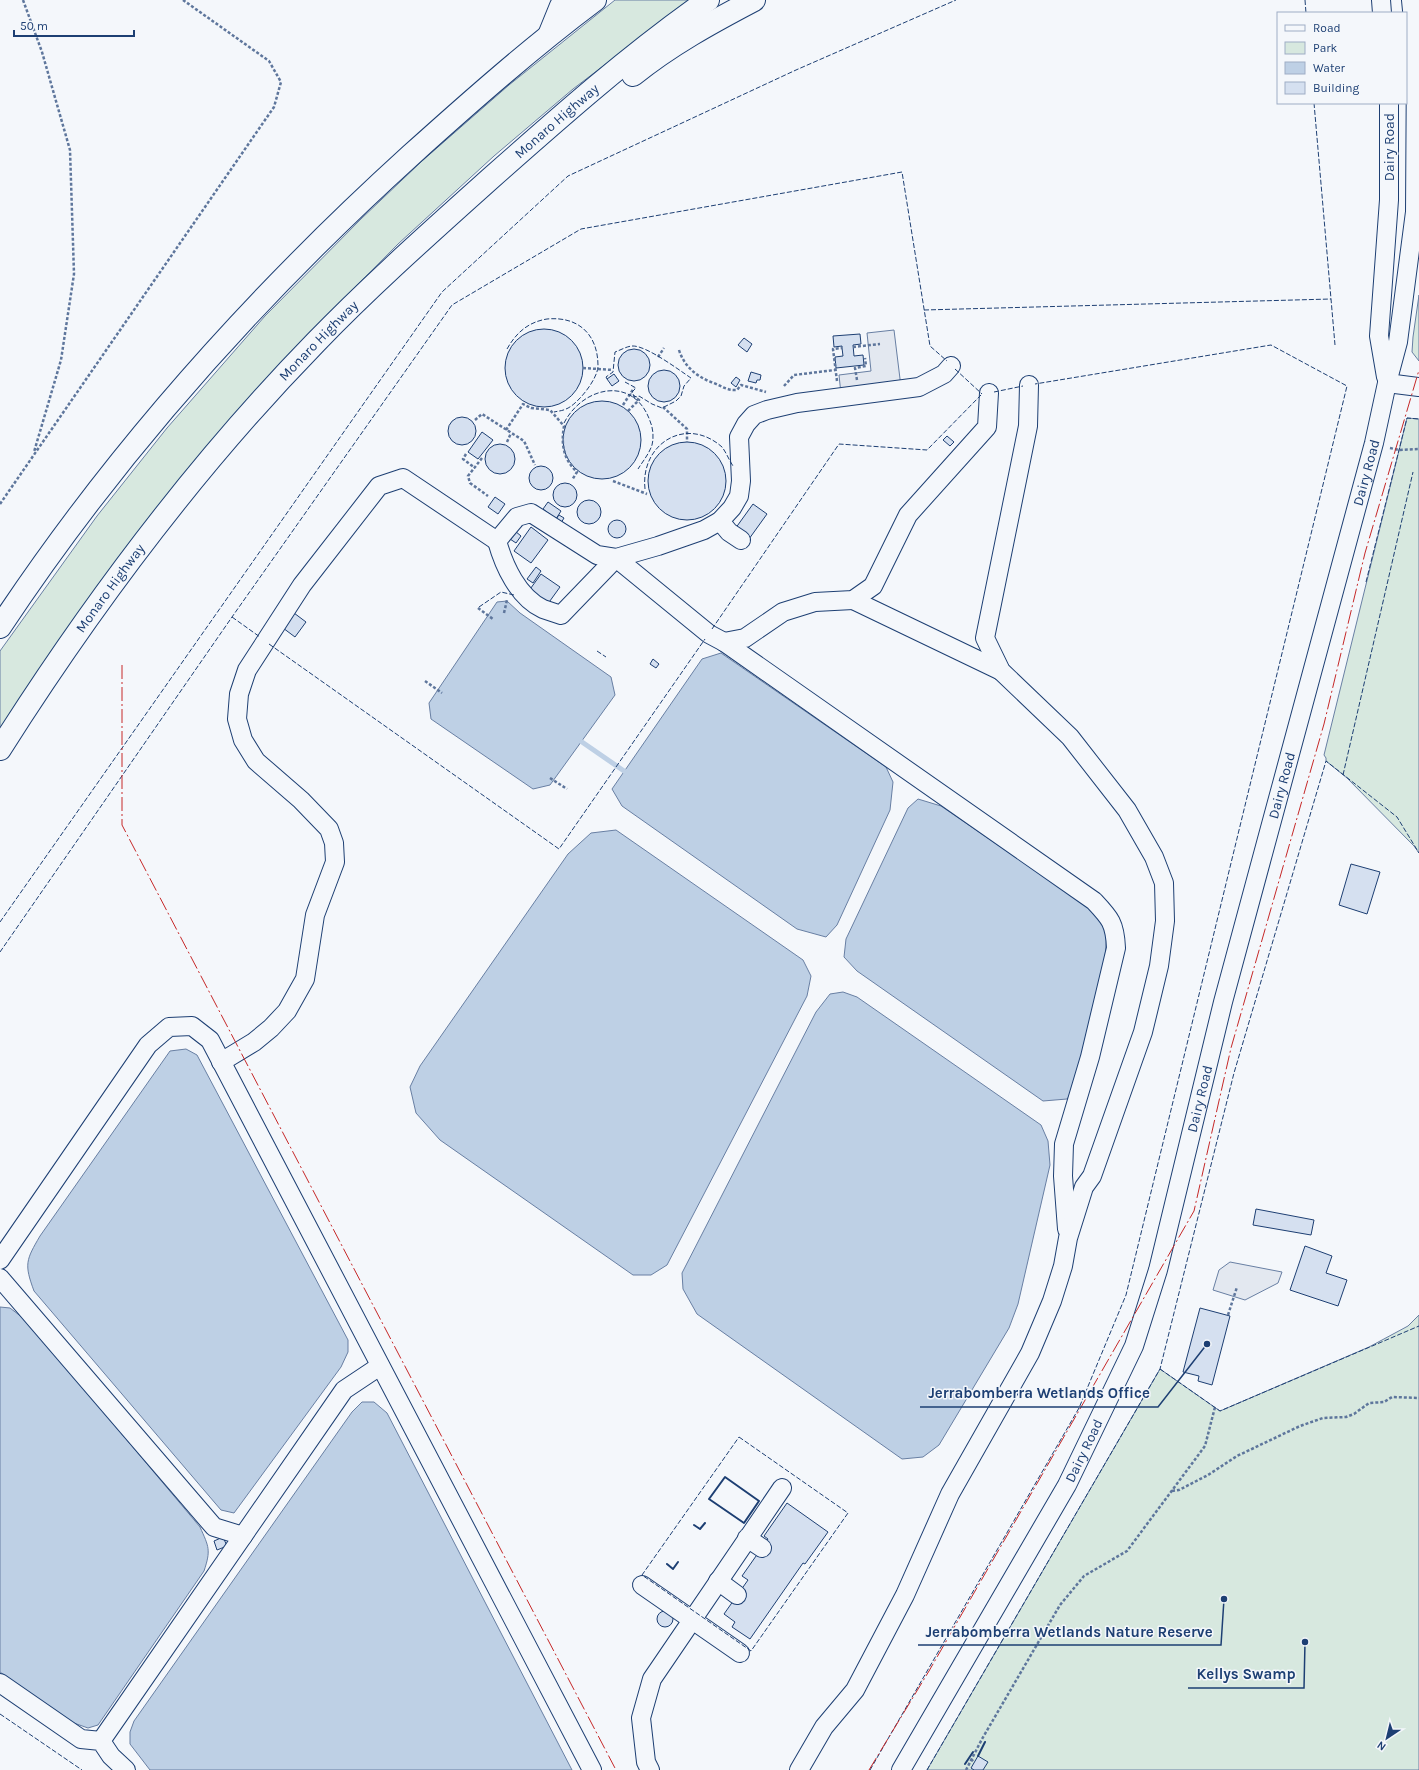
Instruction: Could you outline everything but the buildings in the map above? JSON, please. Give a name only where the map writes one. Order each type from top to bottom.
[{"type":"highway","points":[[550,34],[561,6],[568,0]]},
{"type":"highway","points":[[0,627],[50,557],[139,440],[187,384],[280,281],[365,197],[452,117],[550,34],[595,0]]},
{"type":"highway","name":"Monaro Highway","points":[[0,748],[66,648],[160,521],[254,409],[316,341],[427,235],[581,98],[639,51],[708,0]]},
{"type":"highway","points":[[581,98],[606,96],[647,64],[711,22],[754,0]]},
{"type":"street","points":[[1381,0],[1382,12]]},
{"type":"street","name":"Dairy Road","points":[[901,1770],[1067,1485],[1134,1346],[1158,1270],[1223,1002],[1374,443],[1387,383],[1398,342],[1414,212],[1410,0]]},
{"type":"street","name":"Dairy Road","points":[[1387,383],[1379,336],[1389,200],[1389,104]]},
{"type":"street","points":[[497,541],[517,517],[531,513],[597,555],[616,558],[644,551],[704,530],[720,521],[732,508],[739,496],[741,481],[739,437],[746,424],[754,415],[767,410],[797,404],[919,387],[944,374],[952,366]]},
{"type":"street","points":[[1387,383],[1419,388]]},
{"type":"street","points":[[1001,671],[985,638],[1028,426],[1029,385]]},
{"type":"street","points":[[853,600],[873,586],[908,515],[987,427],[989,393]]},
{"type":"street","points":[[221,1062],[260,1037],[287,1011],[305,979],[307,954],[315,915],[335,862],[334,843],[329,830],[301,800],[256,761],[243,740],[237,719],[239,694],[247,670],[268,635],[302,585],[379,486],[403,478],[497,541],[502,559],[521,591],[542,608],[561,615],[616,558]]},
{"type":"street","points":[[720,521],[729,532],[741,540]]},
{"type":"street","points":[[616,558],[709,634],[724,642],[1094,901],[1109,917],[1115,931],[1116,948],[1090,1057],[1064,1144],[1063,1176],[1068,1238]]},
{"type":"street","points":[[724,642],[745,638],[783,612],[814,602],[853,600],[1001,671],[1070,738],[1127,810],[1154,857],[1164,884],[1165,921],[1159,966],[1143,1032],[1092,1176],[1084,1187],[1068,1238],[1063,1266],[1052,1301],[1030,1353],[950,1494],[905,1595],[855,1690],[824,1727],[799,1770]]},
{"type":"street","points":[[0,1260],[148,1045],[169,1027],[192,1026],[210,1040],[592,1770]]},
{"type":"street","points":[[1063,1176],[1074,1189],[1084,1187]]},
{"type":"street","points":[[0,1278],[214,1527],[243,1536]]},
{"type":"street","points":[[101,1741],[344,1390],[380,1366]]},
{"type":"street","points":[[650,1770],[646,1762],[641,1718],[652,1679],[718,1581],[758,1535],[782,1488]]},
{"type":"street","points":[[718,1581],[737,1595]]},
{"type":"street","points":[[642,1585],[740,1653]]},
{"type":"street","points":[[0,1683],[81,1739],[101,1741]]},
{"type":"street","points":[[101,1741],[111,1756],[126,1770]]},
{"type":"path","points":[[24,0],[42,52],[70,150],[74,274],[61,360],[33,454]]},
{"type":"path","points":[[0,504],[33,454],[274,107],[281,82],[269,61],[183,0]]},
{"type":"path","points":[[853,347],[880,344]]},
{"type":"path","points":[[658,357],[664,348]]},
{"type":"path","points":[[837,380],[833,349],[842,348]]},
{"type":"path","points":[[678,350],[686,363],[704,380],[731,390],[737,390],[741,385],[767,392]]},
{"type":"path","points":[[858,368],[866,366],[865,358]]},
{"type":"path","points":[[583,368],[613,370]]},
{"type":"path","points":[[784,386],[794,375],[835,370]]},
{"type":"path","points":[[623,405],[634,388]]},
{"type":"path","points":[[628,411],[639,400],[630,394]]},
{"type":"path","points":[[506,430],[523,404],[531,408],[550,410],[564,426],[563,447],[566,458],[577,472],[572,480]]},
{"type":"path","points":[[663,407],[687,429],[687,442]]},
{"type":"path","points":[[475,420],[482,414],[524,441],[535,465]]},
{"type":"path","points":[[507,442],[511,433]]},
{"type":"path","points":[[1374,443],[1399,450],[1419,449]]},
{"type":"path","points":[[466,454],[463,459],[475,468]]},
{"type":"path","points":[[482,458],[468,476],[470,483],[488,496]]},
{"type":"path","points":[[613,481],[647,494]]},
{"type":"path","points":[[504,613],[509,593]]},
{"type":"path","points":[[478,608],[493,619]]},
{"type":"path","points":[[425,681],[442,693]]},
{"type":"path","points":[[550,778],[567,789]]},
{"type":"path","points":[[1228,1315],[1237,1287]]},
{"type":"path","points":[[1171,1491],[1179,1490],[1198,1481],[1237,1456],[1300,1426],[1323,1418],[1346,1417],[1354,1414],[1369,1403],[1384,1402],[1392,1397],[1419,1398]]},
{"type":"path","points":[[966,1770],[1060,1604],[1084,1576],[1127,1550],[1204,1446],[1215,1408]]},
{"type":"path","points":[[971,1759],[974,1762]]},
{"type":"green space","points":[[615,0],[690,0],[573,89],[494,156],[398,244],[309,334],[0,731],[0,651],[97,516],[167,428],[265,316],[361,219],[422,161],[509,85]]},
{"type":"green space","points":[[1419,295],[1419,361],[1412,352]]},
{"type":"green space","points":[[1407,418],[1419,419],[1419,853],[1414,846],[1347,778],[1326,761],[1324,755]]},
{"type":"green space","points":[[1419,1315],[1419,1770],[927,1770],[1160,1369],[1220,1411],[1369,1347],[1408,1326]]},
{"type":"shaded area","points":[[894,330],[901,387],[841,394],[839,375],[871,371],[867,333]]},
{"type":"shaded area","points":[[1230,1262],[1282,1272],[1278,1283],[1245,1300],[1213,1290],[1219,1270]]},
{"type":"water","points":[[507,601],[520,613],[611,677],[615,695],[550,785],[533,789],[431,719],[429,703],[497,602]]},
{"type":"water","points":[[721,653],[886,767],[893,782],[890,810],[837,925],[826,937],[797,929],[622,806],[612,789],[702,659]]},
{"type":"water","points":[[918,799],[941,806],[1093,910],[1107,929],[1105,959],[1072,1093],[1067,1099],[1043,1101],[857,971],[844,957],[846,939],[908,808]]},
{"type":"water","points":[[616,830],[803,960],[811,976],[807,996],[667,1265],[651,1275],[633,1275],[440,1140],[416,1113],[410,1087],[420,1066],[568,854],[591,833]]},
{"type":"water","points":[[843,992],[857,997],[1041,1125],[1048,1141],[1050,1165],[1018,1304],[1009,1328],[939,1445],[923,1457],[902,1459],[697,1314],[683,1289],[682,1273],[816,1012],[830,994]]},
{"type":"water","points":[[186,1049],[197,1055],[348,1340],[348,1352],[341,1367],[234,1513],[221,1510],[34,1291],[28,1268],[29,1257],[40,1236],[170,1051]]},
{"type":"water","points":[[0,1307],[10,1308],[27,1321],[200,1527],[207,1544],[208,1558],[204,1571],[98,1725],[88,1728],[71,1722],[0,1672]]},
{"type":"water","points":[[362,1402],[374,1402],[387,1413],[572,1770],[150,1770],[130,1744],[130,1732],[134,1721],[352,1412]]},
{"type":"waterway","points":[[582,742],[624,771]]},
{"type":"fence","points":[[0,922],[442,292],[568,176],[796,70],[956,0]]},
{"type":"fence","points":[[1305,0],[1306,12]]},
{"type":"fence","points":[[1314,104],[1335,345]]},
{"type":"fence","points":[[0,952],[232,617],[452,305],[581,229],[902,172],[930,346],[947,361]]},
{"type":"fence","points":[[924,310],[1331,299]]},
{"type":"fence","points":[[507,349],[514,338],[523,329],[540,320],[558,319],[568,321],[577,324],[590,336],[597,355],[598,366],[595,378],[586,391],[571,407],[562,411],[554,412]]},
{"type":"fence","points":[[870,1770],[1079,1408],[1126,1295],[1347,386],[1271,345],[1035,384]]},
{"type":"fence","points":[[607,379],[606,377],[613,372],[615,352],[626,347],[633,346],[639,347],[654,354],[691,378],[684,386],[681,396],[676,401],[662,408],[639,396],[634,396],[632,392],[636,388],[625,382]]},
{"type":"fence","points":[[955,369],[982,394]]},
{"type":"fence","points":[[994,392],[1023,386]]},
{"type":"fence","points":[[564,423],[572,410],[595,394],[608,391],[621,392],[632,397],[642,406],[650,421],[653,433],[651,448],[638,469]]},
{"type":"fence","points":[[712,629],[839,444],[927,450],[981,395]]},
{"type":"fence","points":[[1366,582],[1407,418],[1419,419]]},
{"type":"fence","points":[[645,489],[645,473],[650,459],[658,447],[668,439],[680,434],[694,434],[708,438],[722,447],[733,466]]},
{"type":"fence","points":[[1343,775],[1413,472]]},
{"type":"fence","points":[[479,607],[501,592],[514,595]]},
{"type":"fence","points":[[232,617],[260,637]]},
{"type":"fence","points":[[269,644],[559,849],[705,639]]},
{"type":"fence","points":[[597,651],[606,657]]},
{"type":"fence","points":[[927,1770],[1160,1369],[1234,1073],[1326,761],[1397,817],[1419,853]]},
{"type":"fence","points":[[1160,1369],[1220,1411],[1419,1326]]},
{"type":"fence","points":[[739,1437],[848,1513],[751,1651],[642,1575],[739,1437]]},
{"type":"fence","points":[[0,1714],[82,1770]]},
{"type":"wall","points":[[725,1477],[759,1501],[744,1523],[709,1499],[725,1477]]},
{"type":"wall","points":[[694,1525],[700,1529],[705,1523]]},
{"type":"wall","points":[[667,1564],[673,1569],[678,1562]]},
{"type":"wall","points":[[978,1756],[985,1742]]},
{"type":"wall","points":[[965,1764],[973,1752]]},
{"type":"power","points":[[869,1770],[929,1671],[1194,1211],[1231,1048],[1324,724],[1365,553],[1419,370]]},
{"type":"power","points":[[122,665],[122,825],[616,1770]]},
{"type":"place","name":"Jerrabomberra Wetlands Office","points":[[1207,1344]]},
{"type":"place","name":"Jerrabomberra Wetlands Nature Reserve","points":[[1224,1599]]},
{"type":"place","name":"Kellys Swamp","points":[[1305,1642]]}]
